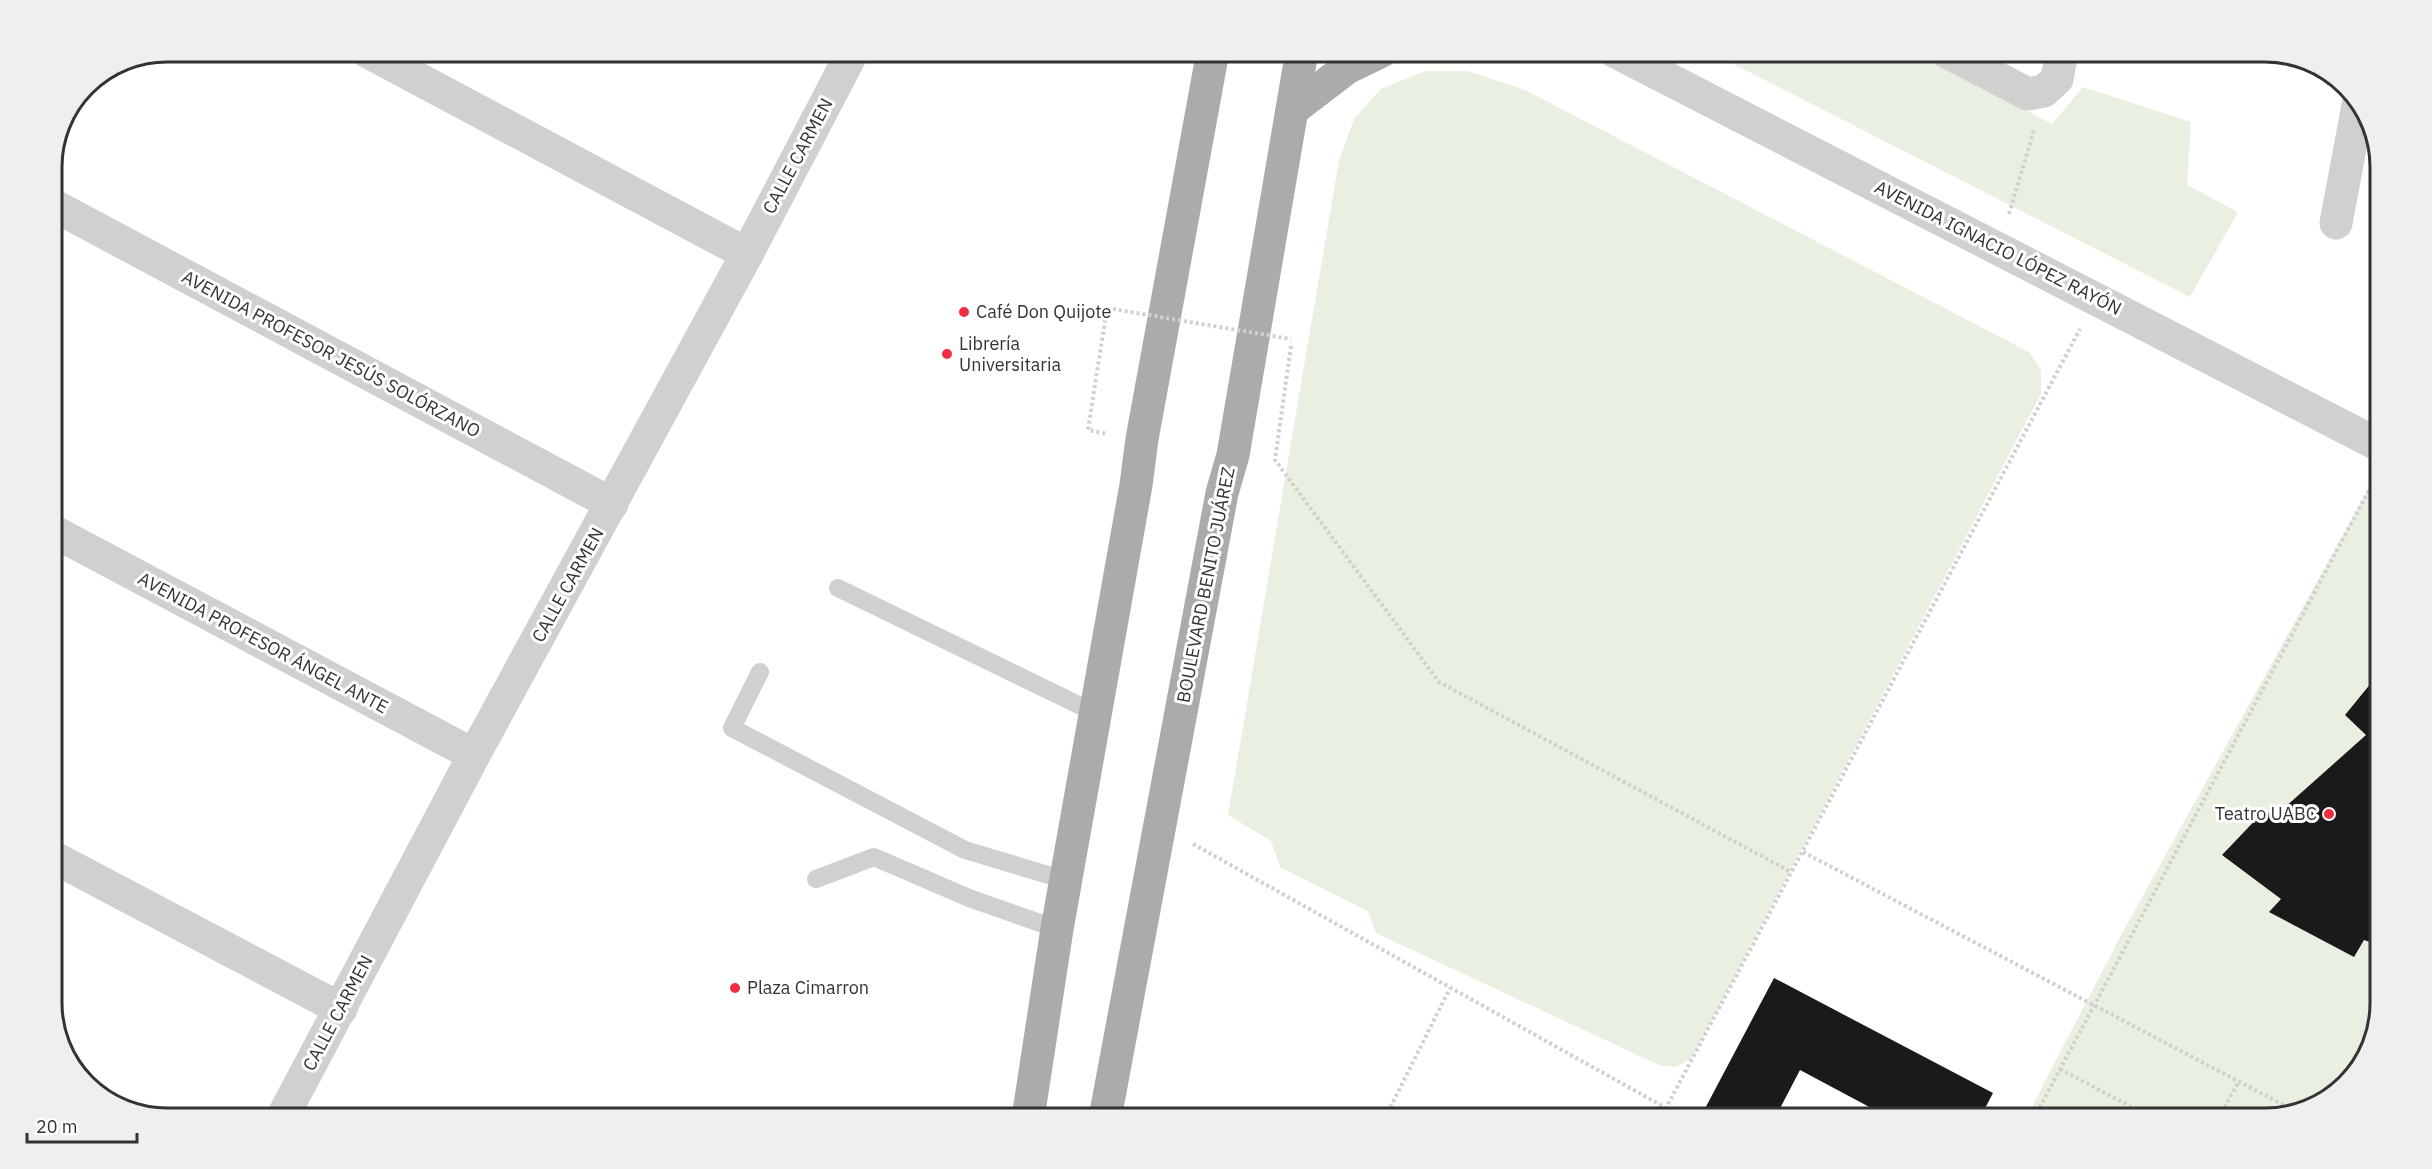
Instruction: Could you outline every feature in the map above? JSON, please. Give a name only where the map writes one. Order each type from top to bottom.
[{"type":"main road","points":[[1030,1108],[1065,880],[1211,62]]},
{"type":"main road","name":"BOULEVARD BENITO JUÁREZ","points":[[1107,1108],[1222,492],[1233,455],[1300,62]]},
{"type":"main road","points":[[1292,110],[1347,68],[1359,62]]},
{"type":"street","points":[[387,62],[747,254]]},
{"type":"street","name":"CALLE CARMEN","points":[[287,1108],[474,755],[747,254],[847,62]]},
{"type":"street","name":"AVENIDA IGNACIO LÓPEZ RAYÓN","points":[[1635,62],[2370,440]]},
{"type":"street","points":[[1966,62],[2028,94],[2044,91],[2057,79],[2060,62]]},
{"type":"street","points":[[2336,223],[2356,114]]},
{"type":"street","name":"AVENIDA PROFESOR JESÚS SOLÓRZANO","points":[[62,210],[612,504]]},
{"type":"street","name":"AVENIDA PROFESOR ÁNGEL ANTE","points":[[62,536],[474,755]]},
{"type":"street","points":[[62,862],[340,1009]]},
{"type":"lane","points":[[838,588],[1095,713]]},
{"type":"lane","points":[[760,672],[732,728],[965,850],[1065,880]]},
{"type":"lane","points":[[816,879],[874,857],[969,898],[1057,929]]},
{"type":"path","points":[[2010,218],[2009,212],[2044,91]]},
{"type":"path","points":[[1159,826],[1666,1108],[2096,299]]},
{"type":"path","points":[[1088,430],[1107,308],[1292,339],[1275,460],[1438,682],[1791,872]]},
{"type":"path","points":[[2039,1108],[2370,487]]},
{"type":"path","points":[[1803,852],[2284,1105]]},
{"type":"path","points":[[1390,1108],[1450,988]]},
{"type":"path","points":[[2060,1070],[2133,1108]]},
{"type":"path","points":[[2225,1108],[2239,1082]]},
{"type":"green space","points":[[1730,62],[1937,62],[2052,124],[2083,87],[2191,122],[2187,185],[2238,212],[2190,297]]},
{"type":"green space","points":[[1425,71],[1468,71],[1525,90],[2029,352],[2041,370],[2041,394],[1692,1058],[1676,1067],[1659,1065],[1376,933],[1368,911],[1280,867],[1271,841],[1228,815],[1339,160],[1354,119],[1381,89]]},
{"type":"green space","points":[[2370,486],[2370,1003],[2363,1043],[2349,1067],[2324,1090],[2300,1102],[2286,1105],[2266,1108],[2031,1108],[2120,937]]},
{"type":"building","name":"Teatro UABC","points":[[2370,684],[2370,942],[2364,940],[2354,957],[2269,912],[2281,899],[2222,855],[2265,810],[2274,817],[2366,735],[2345,715]]},
{"type":"building","points":[[1774,978],[1993,1093],[1985,1108],[1871,1108],[1800,1070],[1780,1108],[1705,1108]]},
{"type":"place","name":"Café Don Quijote","points":[[964,312]]},
{"type":"place","name":"Librería Universitaria","points":[[947,354]]},
{"type":"place","name":"Teatro UABC","points":[[2329,814]]},
{"type":"place","name":"Plaza Cimarron","points":[[735,988]]}]
